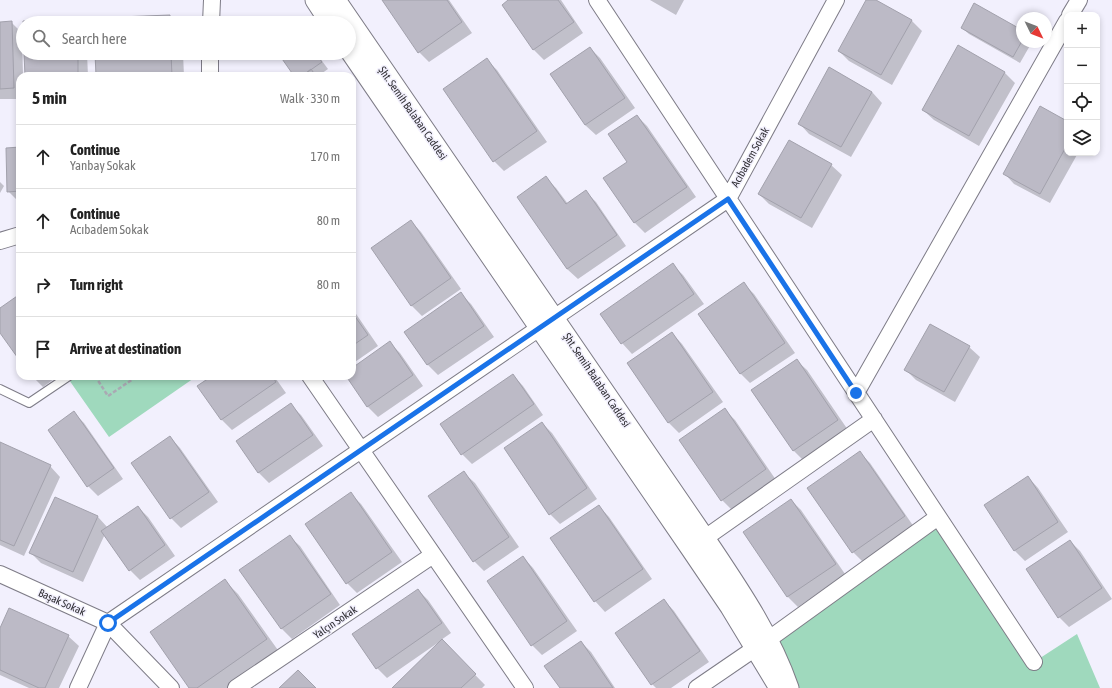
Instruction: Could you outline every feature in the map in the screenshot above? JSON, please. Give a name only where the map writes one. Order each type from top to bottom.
[{"type":"street","points":[[211,16],[212,0]]},
{"type":"street","points":[[315,0],[325,16]]},
{"type":"street","name":"Şht. Semih Balaban Caddesi","points":[[336,0],[346,16]]},
{"type":"street","points":[[597,0],[1034,662]]},
{"type":"street","name":"Acıbadem Sokak","points":[[108,623],[728,199],[836,0]]},
{"type":"street","points":[[1072,12],[1079,0]]},
{"type":"street","points":[[856,393],[1064,26]]},
{"type":"street","name":"Şht. Semih Balaban Caddesi","points":[[356,31],[547,323],[690,548],[730,608],[783,669],[789,688]]},
{"type":"street","points":[[210,60],[210,72]]},
{"type":"street","name":"Şht. Semih Balaban Caddesi","points":[[356,60],[705,538],[745,598],[761,644],[779,688]]},
{"type":"street","points":[[0,241],[16,236]]},
{"type":"street","points":[[313,380],[433,555],[520,686]]},
{"type":"street","points":[[705,538],[874,420]]},
{"type":"street","points":[[696,688],[761,644],[938,517]]},
{"type":"street","name":"Yalçın Sokak","points":[[236,688],[433,555]]},
{"type":"street","name":"Başak Sokak","points":[[0,574],[108,623],[171,688]]},
{"type":"street","points":[[78,688],[108,623]]},
{"type":"lane","points":[[0,389],[29,403],[63,380]]},
{"type":"path","points":[[98,380],[108,396],[132,380]]},
{"type":"green space","points":[[69,380],[191,380],[109,437]]},
{"type":"green space","points":[[938,517],[1034,662],[1077,634],[1100,688],[789,688],[769,639]]},
{"type":"building","points":[[382,0],[447,0],[462,22],[418,53]]},
{"type":"building","points":[[508,0],[558,0],[574,22],[533,50],[502,5]]},
{"type":"building","points":[[866,0],[876,0],[912,20],[881,75],[838,51]]},
{"type":"building","points":[[974,3],[1016,27],[1016,48],[1018,48],[1013,57],[961,28]]},
{"type":"building","points":[[170,15],[170,16],[145,16]]},
{"type":"building","points":[[12,21],[14,88],[0,89],[0,22]]},
{"type":"building","points":[[958,45],[1005,72],[969,136],[922,110]]},
{"type":"building","points":[[590,47],[625,98],[585,125],[550,74]]},
{"type":"building","points":[[487,58],[537,131],[493,162],[443,89]]},
{"type":"building","points":[[24,60],[78,60],[78,72],[25,72]]},
{"type":"building","points":[[95,60],[171,60],[172,72],[96,72]]},
{"type":"building","points":[[283,60],[320,60],[322,62],[308,72],[291,72]]},
{"type":"building","points":[[829,67],[872,92],[841,147],[798,124]]},
{"type":"building","points":[[1040,106],[1064,119],[1064,150],[1040,194],[1003,174]]},
{"type":"building","points":[[637,115],[687,187],[634,223],[603,178],[627,162],[608,134]]},
{"type":"building","points":[[789,140],[832,164],[801,218],[758,194]]},
{"type":"building","points":[[16,147],[16,191],[7,192],[6,148]]},
{"type":"building","points":[[546,176],[566,204],[586,190],[617,235],[567,269],[517,197]]},
{"type":"building","points":[[411,220],[451,278],[411,306],[371,248]]},
{"type":"building","points":[[673,263],[694,294],[621,344],[600,314]]},
{"type":"building","points":[[744,282],[785,343],[740,374],[698,314]]},
{"type":"building","points":[[461,292],[484,326],[427,365],[404,332]]},
{"type":"building","points":[[16,297],[16,355],[0,333],[0,308]]},
{"type":"building","points":[[356,318],[368,335],[356,343]]},
{"type":"building","points":[[930,324],[970,346],[944,392],[904,370]]},
{"type":"building","points":[[672,332],[713,392],[668,423],[627,363]]},
{"type":"building","points":[[390,341],[413,375],[367,407],[349,380],[356,380],[356,365]]},
{"type":"building","points":[[797,359],[838,420],[793,451],[751,390]]},
{"type":"building","points":[[513,374],[534,404],[461,455],[440,424]]},
{"type":"building","points":[[206,380],[275,380],[276,382],[221,420],[197,386]]},
{"type":"building","points":[[291,403],[313,435],[258,473],[236,441]]},
{"type":"building","points":[[725,408],[766,469],[721,501],[679,440]]},
{"type":"building","points":[[74,411],[114,468],[87,487],[48,430]]},
{"type":"building","points":[[542,422],[587,488],[549,515],[504,448]]},
{"type":"building","points":[[170,436],[209,492],[170,519],[131,463]]},
{"type":"building","points":[[0,442],[51,465],[14,546],[0,540]]},
{"type":"building","points":[[860,451],[905,516],[852,553],[807,488]]},
{"type":"building","points":[[464,471],[509,537],[473,562],[428,496]]},
{"type":"building","points":[[1028,476],[1058,522],[1014,551],[984,505]]},
{"type":"building","points":[[351,492],[392,552],[346,584],[305,524]]},
{"type":"building","points":[[55,497],[98,516],[73,572],[29,553]]},
{"type":"building","points":[[791,499],[836,564],[787,597],[743,532]]},
{"type":"building","points":[[599,505],[643,569],[594,602],[550,538]]},
{"type":"building","points":[[138,506],[165,545],[129,571],[101,531]]},
{"type":"building","points":[[290,535],[331,594],[281,629],[239,570]]},
{"type":"building","points":[[1070,540],[1102,588],[1058,618],[1026,569]]},
{"type":"building","points":[[523,556],[567,621],[531,646],[487,581]]},
{"type":"building","points":[[225,579],[267,639],[197,688],[189,688],[150,632]]},
{"type":"building","points":[[418,589],[442,623],[376,669],[352,634]]},
{"type":"building","points":[[664,599],[700,651],[651,685],[615,633]]},
{"type":"building","points":[[9,608],[69,635],[45,688],[39,688],[0,670],[0,628]]},
{"type":"building","points":[[442,639],[476,674],[461,688],[392,688]]},
{"type":"building","points":[[581,641],[613,688],[560,688],[544,666]]},
{"type":"building","points":[[298,670],[316,688],[279,688]]},
{"type":"route","points":[[108,623],[728,199],[856,393]]}]
